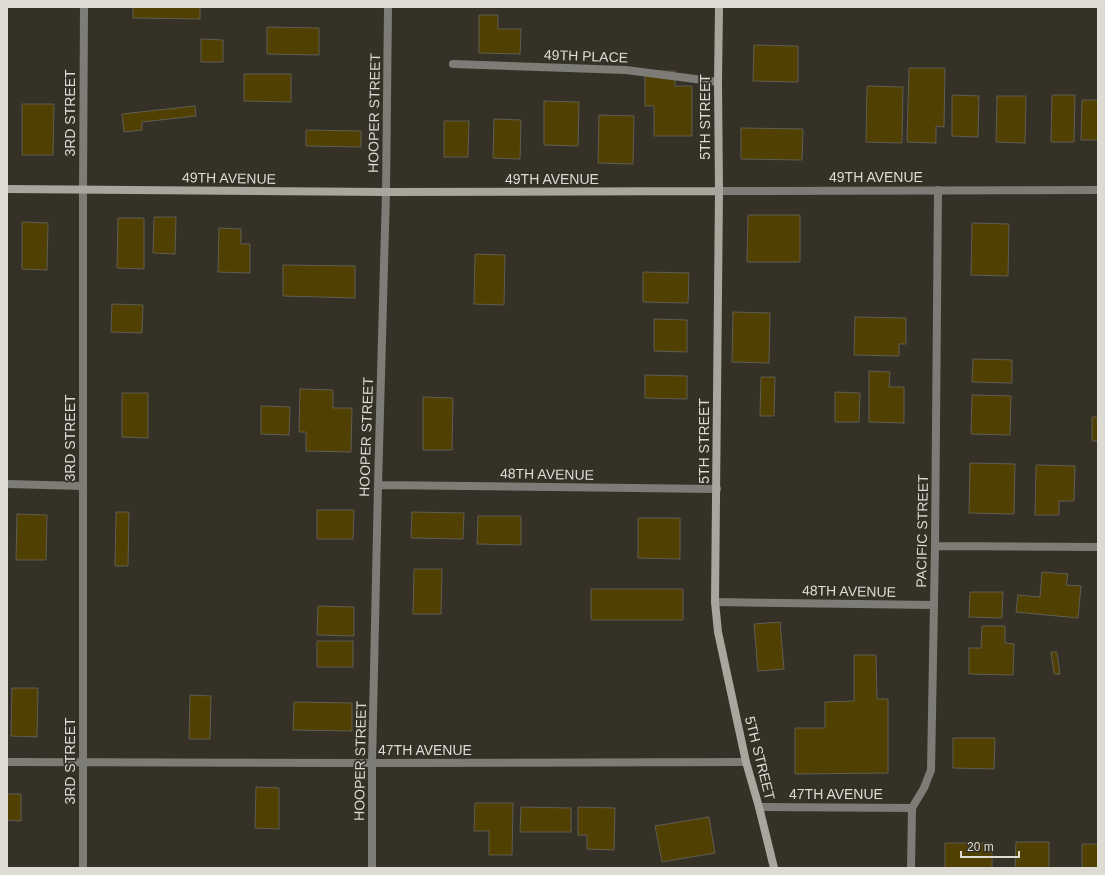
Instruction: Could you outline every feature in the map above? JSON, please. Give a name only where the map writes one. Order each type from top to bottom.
[{"type":"street","name":"3RD STREET","points":[[83,868],[84,7]]},
{"type":"street","name":"HOOPER STREET","points":[[372,868],[372,763],[386,192],[388,7]]},
{"type":"street","name":"5TH STREET","points":[[719,7],[717,490],[715,602],[718,632],[746,762],[774,868]]},
{"type":"street","name":"49TH PLACE","points":[[453,64],[626,70],[718,82]]},
{"type":"street","name":"49TH AVENUE","points":[[7,189],[386,192],[1098,190]]},
{"type":"street","name":"PACIFIC STREET","points":[[912,808],[924,788],[931,770],[935,546],[938,190]]},
{"type":"street","points":[[7,484],[83,486]]},
{"type":"street","name":"48TH AVENUE","points":[[378,485],[717,490]]},
{"type":"street","points":[[935,546],[1098,547]]},
{"type":"street","name":"48TH AVENUE","points":[[715,602],[934,604]]},
{"type":"street","name":"47TH AVENUE","points":[[7,762],[746,762]]},
{"type":"street","name":"47TH AVENUE","points":[[759,807],[912,808]]},
{"type":"street","points":[[911,868],[912,808]]},
{"type":"building","points":[[133,7],[200,7],[200,19],[133,18]]},
{"type":"building","points":[[479,15],[498,15],[498,29],[521,29],[520,54],[479,53]]},
{"type":"building","points":[[267,27],[319,28],[319,55],[267,54]]},
{"type":"building","points":[[201,39],[223,40],[223,62],[201,62]]},
{"type":"building","points":[[754,45],[798,46],[798,82],[753,81]]},
{"type":"building","points":[[909,68],[945,68],[944,127],[936,126],[936,143],[907,142]]},
{"type":"building","points":[[645,71],[675,71],[675,86],[692,86],[692,136],[654,136],[654,106],[645,106]]},
{"type":"building","points":[[244,74],[291,74],[291,102],[244,101]]},
{"type":"building","points":[[867,86],[903,87],[902,143],[866,142]]},
{"type":"building","points":[[952,95],[979,96],[978,137],[952,136]]},
{"type":"building","points":[[1052,95],[1075,95],[1074,142],[1051,142]]},
{"type":"building","points":[[997,96],[1026,96],[1025,143],[996,142]]},
{"type":"building","points":[[1082,100],[1098,100],[1098,140],[1081,140]]},
{"type":"building","points":[[544,101],[579,102],[578,146],[544,145]]},
{"type":"building","points":[[22,104],[54,104],[53,155],[22,155]]},
{"type":"building","points":[[195,106],[196,116],[142,122],[142,130],[124,132],[122,114]]},
{"type":"building","points":[[599,115],[634,116],[633,164],[598,163]]},
{"type":"building","points":[[494,119],[521,120],[520,159],[493,158]]},
{"type":"building","points":[[444,121],[469,121],[468,157],[444,157]]},
{"type":"building","points":[[741,128],[803,129],[802,160],[741,159]]},
{"type":"building","points":[[306,130],[361,131],[361,147],[306,146]]},
{"type":"building","points":[[748,215],[800,215],[800,262],[747,262]]},
{"type":"building","points":[[154,217],[176,217],[175,254],[153,253]]},
{"type":"building","points":[[118,218],[144,218],[144,269],[117,268]]},
{"type":"building","points":[[22,222],[48,223],[47,270],[22,269]]},
{"type":"building","points":[[972,223],[1009,224],[1008,276],[971,275]]},
{"type":"building","points":[[219,228],[241,229],[241,244],[250,244],[250,273],[218,272]]},
{"type":"building","points":[[475,254],[505,255],[504,305],[474,304]]},
{"type":"building","points":[[283,265],[355,266],[355,298],[283,296]]},
{"type":"building","points":[[643,272],[689,273],[688,303],[643,302]]},
{"type":"building","points":[[112,304],[143,305],[142,333],[111,332]]},
{"type":"building","points":[[733,312],[770,313],[769,363],[732,362]]},
{"type":"building","points":[[855,317],[906,318],[906,344],[899,344],[899,356],[854,355]]},
{"type":"building","points":[[654,319],[687,320],[687,352],[654,351]]},
{"type":"building","points":[[973,359],[1012,360],[1012,383],[972,382]]},
{"type":"building","points":[[869,371],[890,372],[889,387],[904,387],[904,423],[869,422]]},
{"type":"building","points":[[645,375],[687,376],[687,399],[645,398]]},
{"type":"building","points":[[761,377],[775,377],[774,416],[760,416]]},
{"type":"building","points":[[300,389],[333,390],[333,408],[352,408],[351,452],[306,451],[306,432],[299,432]]},
{"type":"building","points":[[835,392],[860,393],[859,422],[835,422]]},
{"type":"building","points":[[122,393],[148,393],[148,438],[122,437]]},
{"type":"building","points":[[972,395],[1011,396],[1010,435],[971,434]]},
{"type":"building","points":[[423,397],[453,398],[452,450],[423,450]]},
{"type":"building","points":[[261,406],[290,407],[289,435],[261,434]]},
{"type":"building","points":[[1092,417],[1098,417],[1098,441],[1092,441]]},
{"type":"building","points":[[970,463],[1015,464],[1014,514],[969,513]]},
{"type":"building","points":[[1036,465],[1075,466],[1074,501],[1059,501],[1059,515],[1035,515]]},
{"type":"building","points":[[317,510],[354,510],[353,539],[317,539]]},
{"type":"building","points":[[116,512],[129,512],[128,566],[115,566]]},
{"type":"building","points":[[412,512],[464,513],[463,539],[411,538]]},
{"type":"building","points":[[17,514],[47,515],[46,560],[16,560]]},
{"type":"building","points":[[478,516],[521,516],[521,545],[477,544]]},
{"type":"building","points":[[638,518],[680,518],[680,559],[638,558]]},
{"type":"building","points":[[414,569],[442,569],[441,614],[413,614]]},
{"type":"building","points":[[1042,572],[1068,574],[1066,585],[1081,586],[1078,618],[1016,612],[1018,595],[1040,597]]},
{"type":"building","points":[[591,589],[683,589],[683,620],[591,620]]},
{"type":"building","points":[[970,592],[1003,592],[1002,618],[969,617]]},
{"type":"building","points":[[318,606],[354,607],[354,636],[317,635]]},
{"type":"building","points":[[780,622],[784,669],[758,671],[754,624]]},
{"type":"building","points":[[982,626],[1005,626],[1005,643],[1014,644],[1013,675],[969,674],[969,648],[981,648]]},
{"type":"building","points":[[317,641],[353,641],[353,667],[317,667]]},
{"type":"building","points":[[1051,652],[1057,652],[1060,674],[1054,674]]},
{"type":"building","points":[[854,655],[876,655],[877,699],[888,699],[888,773],[795,774],[795,728],[825,728],[825,702],[854,701]]},
{"type":"building","points":[[12,688],[38,688],[37,737],[11,736]]},
{"type":"building","points":[[190,695],[211,696],[210,739],[189,739]]},
{"type":"building","points":[[294,702],[352,703],[352,731],[293,730]]},
{"type":"building","points":[[953,738],[995,738],[994,769],[953,768]]},
{"type":"building","points":[[256,787],[279,788],[279,829],[255,828]]},
{"type":"building","points":[[7,794],[21,794],[21,821],[7,820]]},
{"type":"building","points":[[475,803],[513,803],[512,855],[489,855],[489,831],[474,831]]},
{"type":"building","points":[[521,807],[571,808],[571,832],[520,832]]},
{"type":"building","points":[[578,807],[615,808],[614,850],[587,849],[587,835],[578,835]]},
{"type":"building","points":[[709,817],[715,853],[662,862],[655,826]]},
{"type":"building","points":[[1016,842],[1049,842],[1049,868],[1015,868]]},
{"type":"building","points":[[945,843],[992,843],[992,868],[945,868]]},
{"type":"building","points":[[1082,844],[1098,844],[1098,868],[1082,868]]}]
